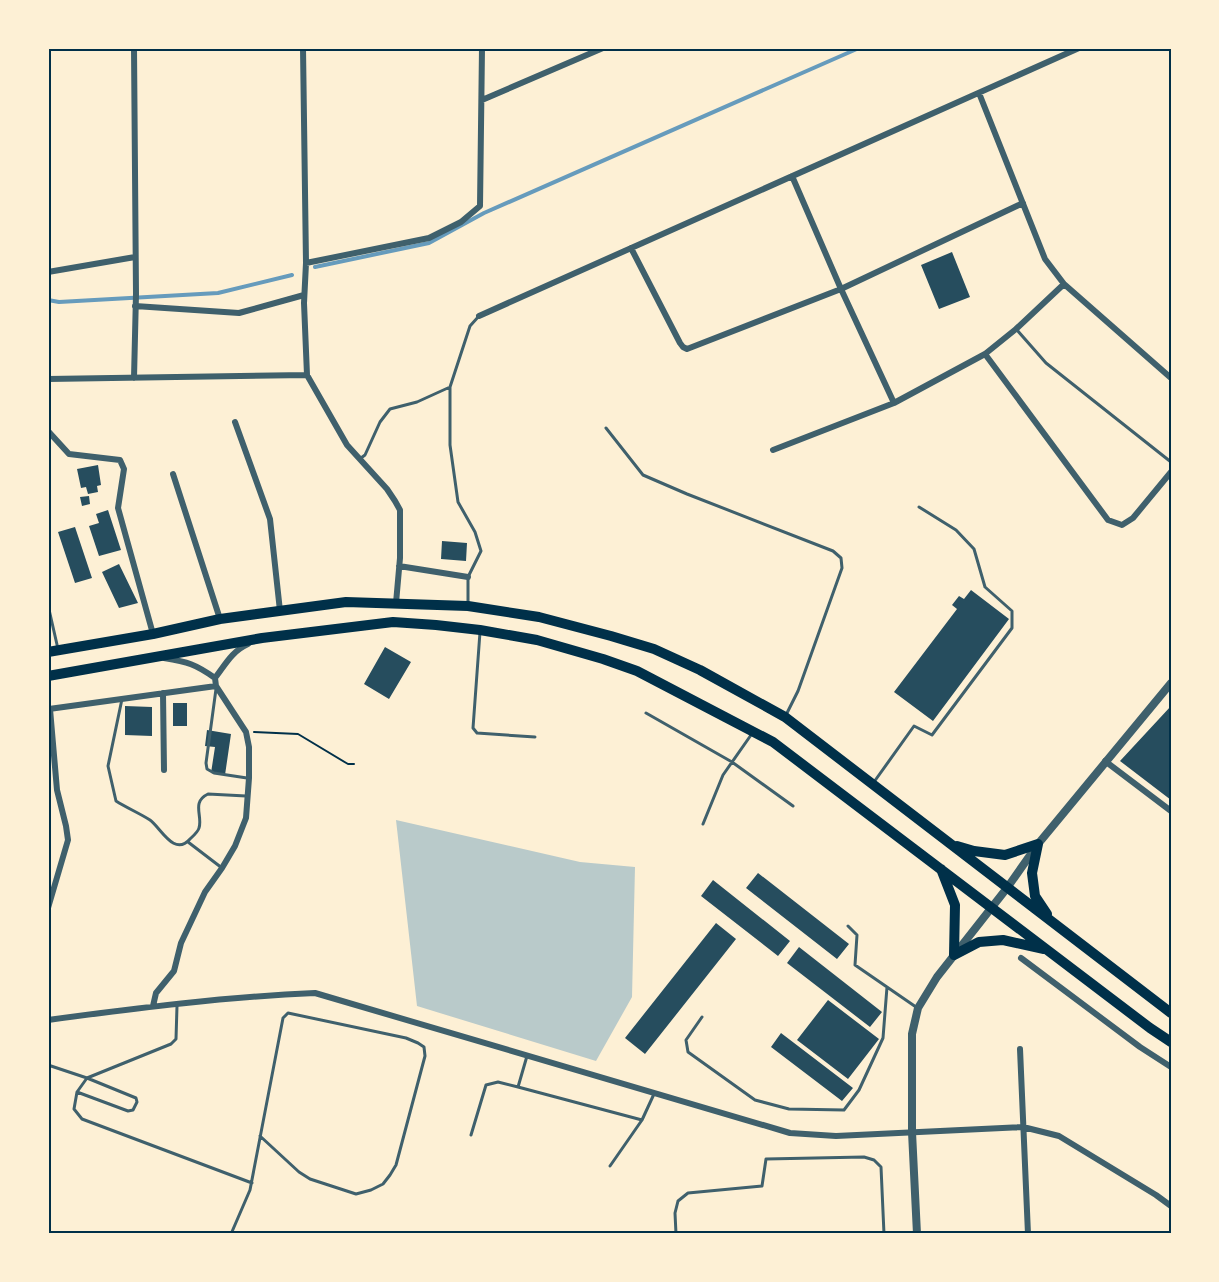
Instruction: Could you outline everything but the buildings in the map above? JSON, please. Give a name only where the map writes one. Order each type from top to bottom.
[{"type":"highway","points":[[53,651],[153,634],[220,619],[346,602],[468,606],[539,617],[654,649],[700,670],[785,717],[1171,1013]]},
{"type":"highway","points":[[48,676],[262,638],[393,622],[480,630],[537,640],[637,671],[773,741],[1171,1042]]},
{"type":"highway","points":[[949,843],[974,851],[1005,855],[1038,844]]},
{"type":"highway","points":[[1038,844],[1032,873],[1035,896],[1051,922]]},
{"type":"highway","points":[[940,869],[955,905],[954,955],[979,942],[1003,940],[1047,950]]},
{"type":"street","points":[[134,48],[134,378]]},
{"type":"street","points":[[303,48],[306,263],[304,295],[307,375],[347,445],[387,489],[400,510],[396,603]]},
{"type":"street","points":[[306,263],[429,238],[461,222],[480,206],[482,48]]},
{"type":"street","points":[[482,100],[603,48]]},
{"type":"street","points":[[479,316],[1079,48]]},
{"type":"street","points":[[979,93],[1045,259],[1064,284],[1171,378]]},
{"type":"street","points":[[792,176],[894,403]]},
{"type":"street","points":[[631,248],[680,343],[687,349],[841,289],[1023,202]]},
{"type":"street","points":[[48,272],[135,258]]},
{"type":"street","points":[[773,450],[894,403],[985,354],[1016,329],[1064,284]]},
{"type":"street","points":[[135,306],[239,313],[304,295]]},
{"type":"street","points":[[985,354],[1108,520],[1122,525],[1133,518],[1171,472]]},
{"type":"street","points":[[48,379],[307,375]]},
{"type":"street","points":[[235,422],[270,519],[280,611]]},
{"type":"street","points":[[48,431],[69,454],[120,460],[124,469],[118,508],[153,634]]},
{"type":"street","points":[[173,474],[220,619]]},
{"type":"street","points":[[399,566],[468,577]]},
{"type":"street","points":[[153,1006],[156,993],[174,971],[181,943],[205,892],[235,846],[246,818],[249,747],[246,732],[216,686],[215,678],[240,647],[262,638]]},
{"type":"street","points":[[157,658],[185,661],[215,678]]},
{"type":"street","points":[[917,1234],[912,1132],[912,1034],[918,1008],[937,977],[1008,888],[1038,844],[1171,683]]},
{"type":"street","points":[[48,908],[68,840],[57,790],[49,709],[216,686]]},
{"type":"street","points":[[163,693],[164,770]]},
{"type":"street","points":[[1105,761],[1171,811]]},
{"type":"street","points":[[1021,958],[1140,1047],[1171,1067]]},
{"type":"street","points":[[48,1020],[153,1006],[315,993],[790,1133],[836,1136],[1023,1126],[1059,1136],[1171,1206]]},
{"type":"street","points":[[1020,1048],[1028,1234]]},
{"type":"lane","points":[[468,606],[468,577],[481,551],[475,532],[458,502],[450,445],[450,387],[470,326],[479,316]]},
{"type":"lane","points":[[1016,329],[1046,363],[1171,462]]},
{"type":"lane","points":[[359,460],[365,455],[380,422],[390,409],[417,402],[450,387]]},
{"type":"lane","points":[[606,428],[644,475],[833,550],[841,558],[842,568],[798,691],[785,717]]},
{"type":"lane","points":[[872,784],[914,726],[932,735],[1012,628],[1012,611],[985,587],[974,549],[956,530],[919,507]]},
{"type":"lane","points":[[48,605],[53,651]]},
{"type":"lane","points":[[480,630],[473,728],[477,733],[535,737]]},
{"type":"lane","points":[[216,686],[207,769],[214,773],[249,778]]},
{"type":"lane","points":[[122,699],[108,766],[116,801],[151,821],[168,840],[177,845],[188,842],[199,828],[199,803],[202,797],[208,794],[247,796]]},
{"type":"lane","points":[[646,713],[732,762],[793,806]]},
{"type":"lane","points":[[703,824],[723,775],[754,731]]},
{"type":"lane","points":[[188,842],[222,868]]},
{"type":"lane","points":[[848,926],[857,934],[855,965],[918,1008]]},
{"type":"lane","points":[[702,1017],[686,1040],[688,1052],[755,1100],[789,1109],[844,1110],[859,1090],[883,1038],[887,987]]},
{"type":"lane","points":[[177,1004],[176,1039],[171,1044],[87,1078],[77,1092],[74,1109],[82,1119],[252,1183]]},
{"type":"lane","points":[[231,1234],[252,1183],[260,1136],[283,1018],[288,1013],[406,1038],[424,1047],[425,1056],[396,1165],[383,1184],[356,1194],[310,1179],[299,1172],[260,1136]]},
{"type":"lane","points":[[518,1087],[527,1055]]},
{"type":"lane","points":[[48,1065],[136,1098],[137,1102],[133,1110],[128,1111],[77,1092]]},
{"type":"lane","points":[[471,1135],[486,1085],[498,1082],[642,1120]]},
{"type":"lane","points":[[610,1166],[642,1120],[655,1093]]},
{"type":"lane","points":[[676,1234],[675,1213],[678,1201],[688,1193],[762,1186],[766,1159],[864,1157],[874,1160],[881,1167],[884,1234]]},
{"type":"path","points":[[246,732],[297,734],[348,764],[354,764]]},
{"type":"shaded area","points":[[396,820],[580,862],[635,867],[632,997],[596,1061],[417,1006]]},
{"type":"waterway","points":[[315,267],[429,243],[484,213],[859,48]]},
{"type":"waterway","points":[[48,300],[59,302],[218,293],[292,275]]}]
